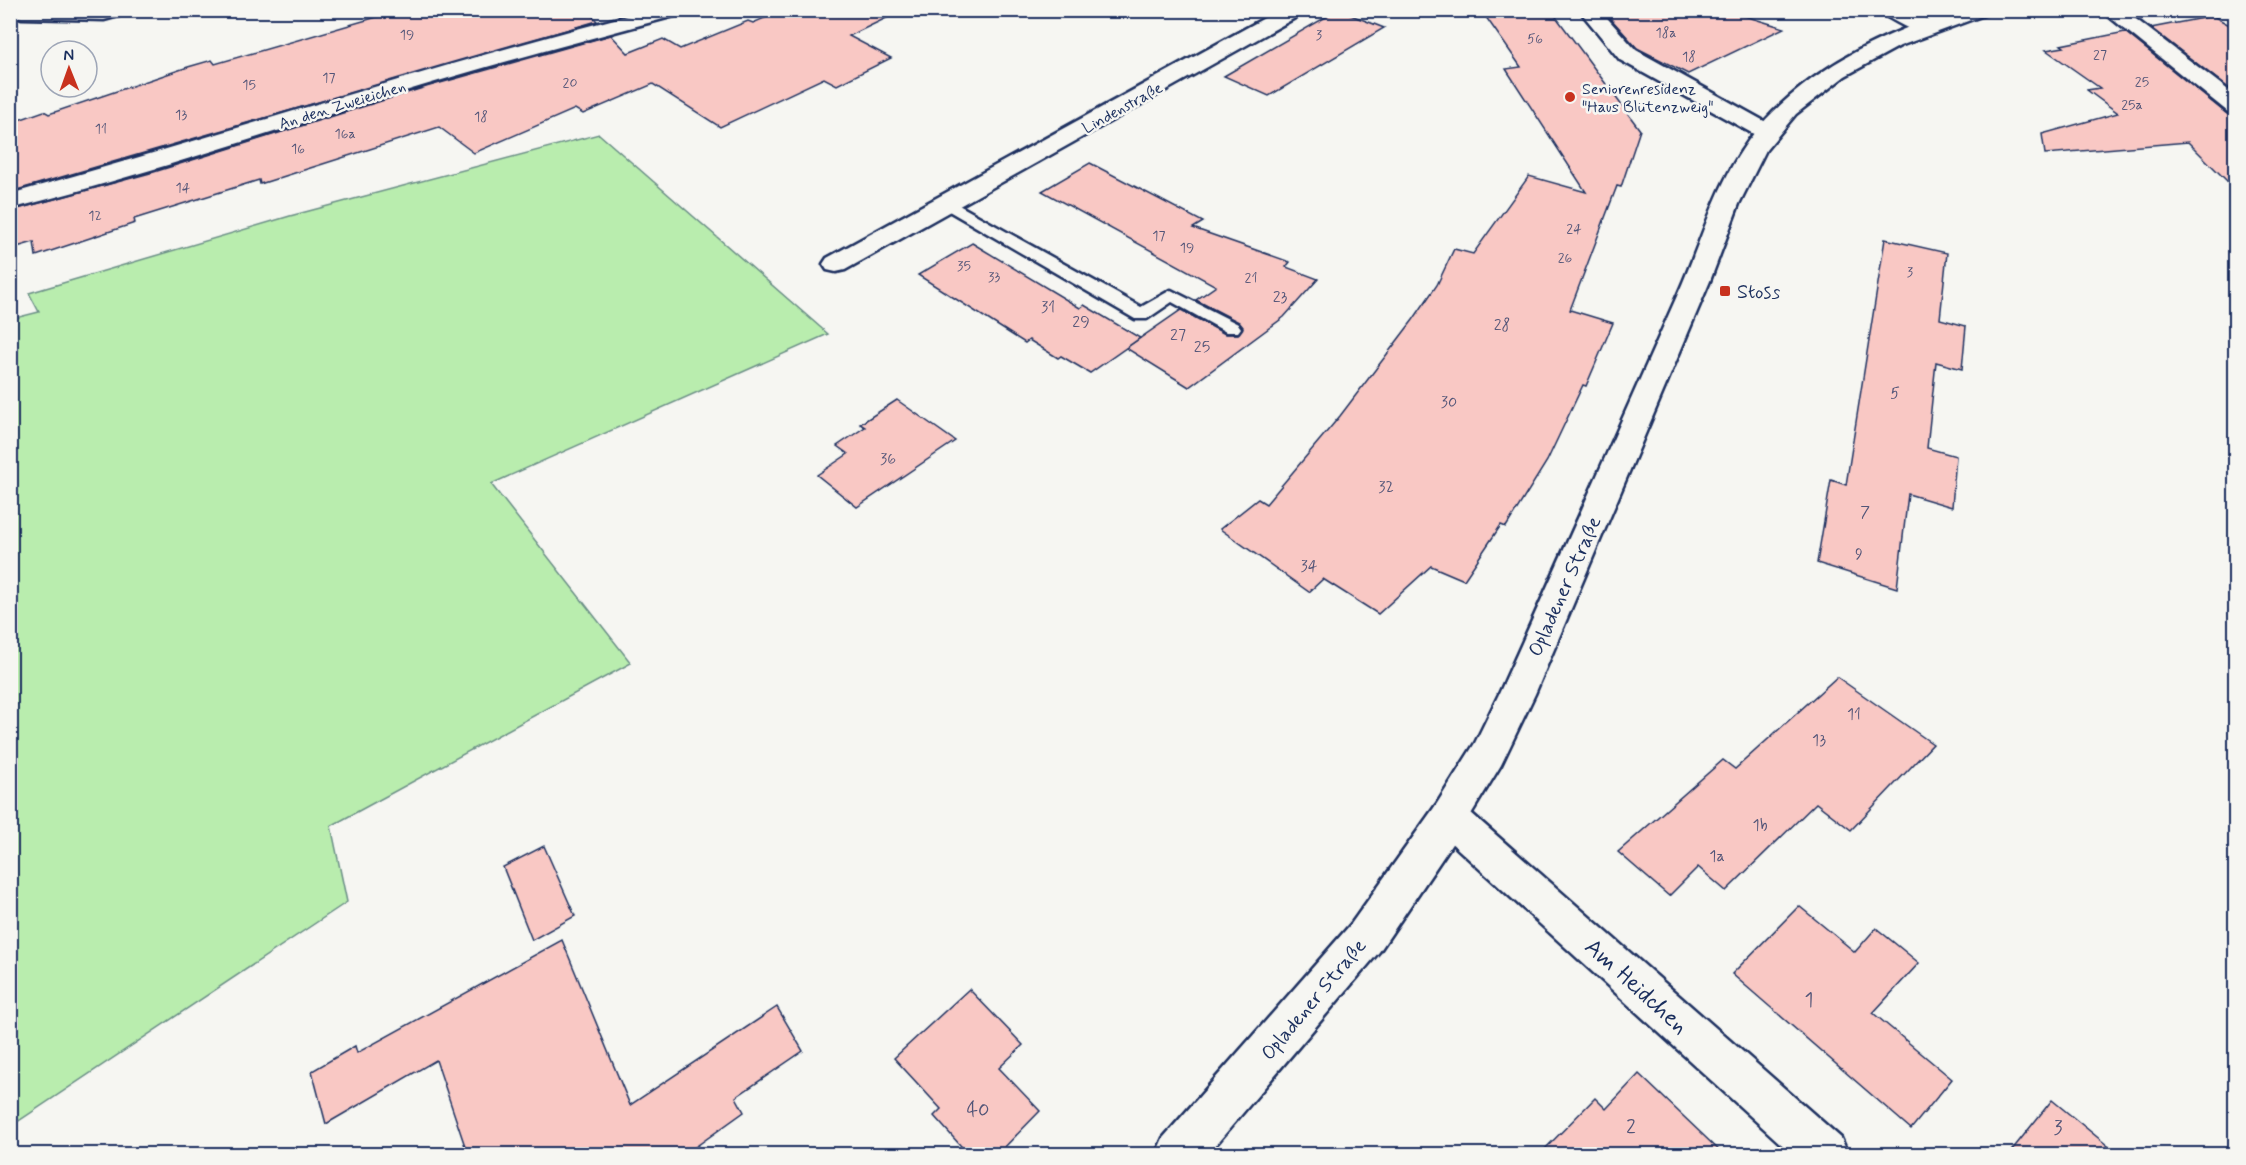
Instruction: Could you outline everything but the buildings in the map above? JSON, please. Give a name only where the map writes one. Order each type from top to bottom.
[{"type":"street","points":[[19,15],[104,14],[119,10]]},
{"type":"street","name":"An den Zweieichen","points":[[10,202],[179,155],[383,91],[547,43],[675,10]]},
{"type":"street","name":"Lindenstraße","points":[[836,264],[1295,10]]},
{"type":"street","points":[[1589,10],[1628,55],[1767,132]]},
{"type":"street","points":[[1889,10],[1927,28]]},
{"type":"street","name":"Opladener Straße","points":[[1179,1155],[1365,938],[1449,817],[1488,754],[1517,694],[1697,281],[1723,213],[1743,170],[1767,132],[1812,88],[1867,54],[1927,28],[1980,10]]},
{"type":"street","points":[[2111,10],[2235,106]]},
{"type":"street","name":"Am Heidchen","points":[[1449,817],[1825,1155]]},
{"type":"lane","points":[[948,204],[1141,315],[1171,295],[1232,328]]},
{"type":"green space","points":[[599,134],[828,334],[491,484],[631,663],[331,826],[347,902],[11,1126],[11,319],[39,312],[29,293],[290,216]]},
{"type":"place","name":"Seniorenresidenz \"Haus Blütenzweig\"","points":[[1570,97]]},
{"type":"place","name":"Stoss","points":[[1725,291]]}]
